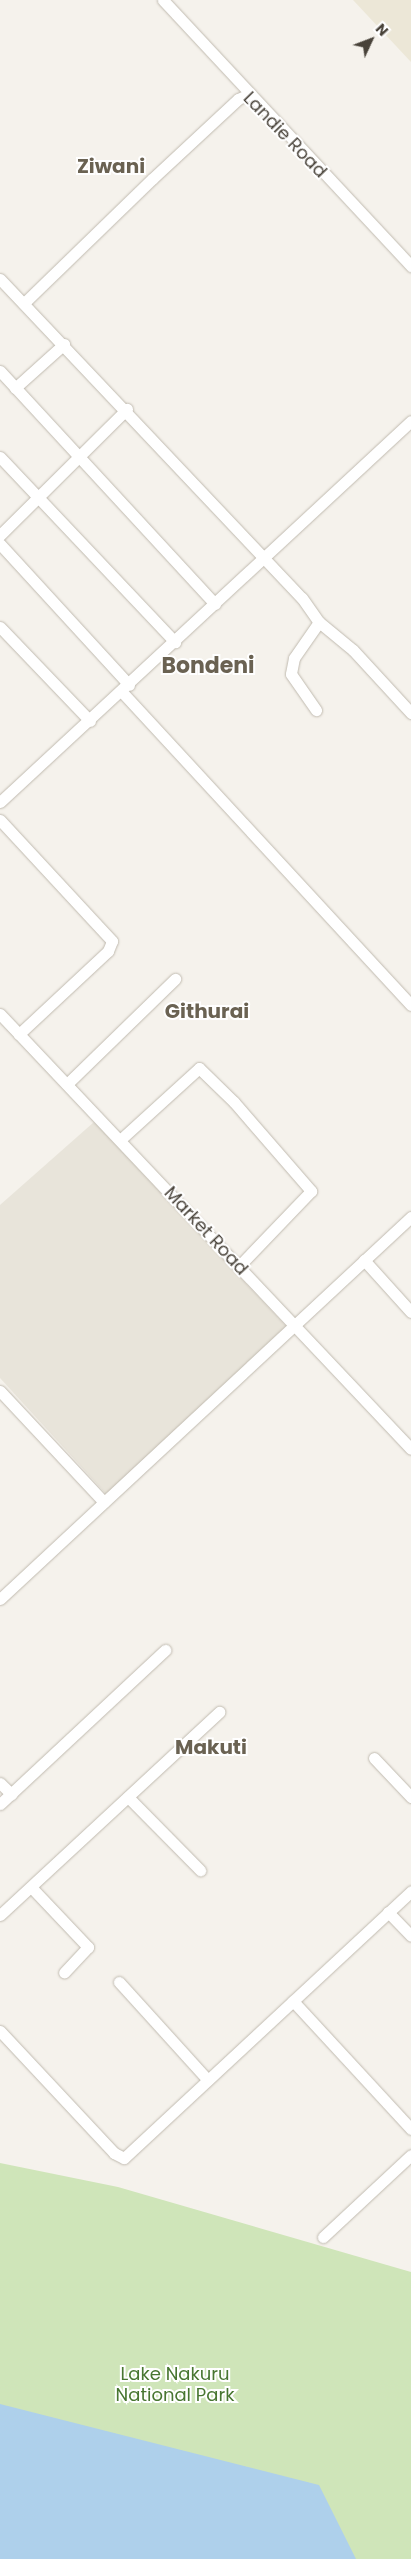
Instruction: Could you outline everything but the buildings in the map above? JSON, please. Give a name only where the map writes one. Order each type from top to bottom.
[{"type":"street","name":"Landie Road","points":[[163,0],[247,96],[411,266]]},
{"type":"street","points":[[24,303],[152,179],[247,96]]},
{"type":"street","points":[[0,279],[127,409],[264,556],[319,622],[353,650],[411,713]]},
{"type":"street","points":[[15,388],[64,344]]},
{"type":"street","points":[[0,372],[215,604]]},
{"type":"street","points":[[0,535],[77,456],[127,409]]},
{"type":"street","points":[[0,802],[126,689],[264,556],[411,421]]},
{"type":"street","points":[[0,457],[175,642]]},
{"type":"street","points":[[0,544],[126,689],[411,1005]]},
{"type":"street","points":[[316,710],[291,674],[294,658],[319,622]]},
{"type":"street","points":[[0,627],[90,721]]},
{"type":"street","points":[[0,820],[112,941],[108,951],[19,1034]]},
{"type":"street","points":[[67,1084],[175,979]]},
{"type":"street","name":"Market Road","points":[[0,1014],[411,1449]]},
{"type":"street","points":[[120,1140],[199,1068],[234,1102],[311,1191],[239,1266]]},
{"type":"street","points":[[0,1600],[411,1217]]},
{"type":"street","points":[[364,1260],[411,1312]]},
{"type":"street","points":[[0,1391],[104,1502]]},
{"type":"street","points":[[0,1804],[165,1650]]},
{"type":"street","points":[[0,1916],[219,1712]]},
{"type":"street","points":[[374,1758],[411,1797]]},
{"type":"street","points":[[0,1783],[11,1794]]},
{"type":"street","points":[[128,1797],[200,1870]]},
{"type":"street","points":[[31,1887],[88,1947],[64,1973]]},
{"type":"street","points":[[0,2031],[124,2158],[411,1891]]},
{"type":"street","points":[[388,1912],[411,1936]]},
{"type":"street","points":[[119,1982],[208,2080]]},
{"type":"street","points":[[293,2001],[411,2129]]},
{"type":"street","points":[[323,2238],[411,2155]]},
{"type":"shaded area","points":[[353,0],[411,0],[411,62]]},
{"type":"shaded area","points":[[94,1122],[286,1326],[107,1495],[0,1378],[0,1205]]},
{"type":"green space","name":"Lake Nakuru National Park","points":[[0,2163],[118,2187],[411,2272],[411,2559],[0,2559]]},
{"type":"water","points":[[0,2404],[319,2485],[356,2559],[0,2559]]},
{"type":"district","name":"Ziwani","points":[[111,166]]},
{"type":"district","name":"Bondeni","points":[[208,666]]},
{"type":"district","name":"Githurai","points":[[207,1011]]},
{"type":"district","name":"Makuti","points":[[211,1747]]}]
